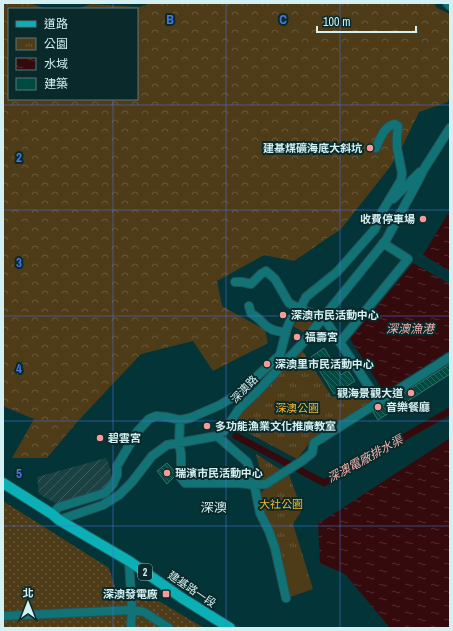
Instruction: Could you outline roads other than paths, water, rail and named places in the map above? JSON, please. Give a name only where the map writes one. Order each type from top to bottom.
[{"type":"main road","name":"2","points":[[3,483],[55,517]]},
{"type":"main road","name":"建基路一段","points":[[55,517],[129,561],[182,598],[230,628]]},
{"type":"street","points":[[447,3],[450,6]]},
{"type":"street","points":[[376,148],[383,132],[390,125],[395,124],[398,126],[397,148],[402,173],[401,180],[386,207]]},
{"type":"street","name":"深澳路","points":[[217,436],[225,430],[239,409],[302,345],[386,240],[424,169],[449,132]]},
{"type":"street","points":[[55,517],[59,507],[105,493],[112,484],[117,474],[117,466],[137,432],[150,419],[156,416],[180,420],[190,418],[220,405],[238,394],[280,355],[291,319],[300,309],[306,297],[338,272],[375,229],[382,212],[386,207],[424,169]]},
{"type":"street","points":[[340,342],[408,260],[383,243]]},
{"type":"street","points":[[235,282],[251,284],[266,271],[276,279],[289,303],[324,318],[379,402]]},
{"type":"street","points":[[249,306],[251,314],[266,326],[273,330],[286,333]]},
{"type":"street","points":[[180,420],[179,443],[181,454],[181,478],[185,483],[266,484],[312,453],[314,443],[450,357]]},
{"type":"street","points":[[55,517],[103,505],[119,495],[132,482],[152,456],[167,445],[217,436],[247,462],[253,478],[260,513],[275,548],[286,598]]},
{"type":"street","points":[[117,474],[132,482]]},
{"type":"street","points":[[129,561],[132,628]]},
{"type":"street","points":[[3,616],[132,610],[144,612],[169,628]]},
{"type":"water","points":[[450,210],[450,271],[423,255]]},
{"type":"water","name":"深澳漁港","points":[[413,263],[450,284],[450,350],[384,392],[350,339]]},
{"type":"water","points":[[450,438],[450,628],[390,628],[345,574],[320,563],[318,524]]},
{"type":"waterway","name":"深澳電廠排水渠","points":[[236,436],[324,483],[450,411]]},
{"type":"place","name":"建基煤礦海底大斜坑","points":[[370,148]]},
{"type":"place","name":"收費停車場","points":[[423,219]]},
{"type":"place","name":"深澳市民活動中心","points":[[283,315]]},
{"type":"place","name":"福壽宮","points":[[297,337]]},
{"type":"place","name":"深澳里市民活動中心","points":[[267,364]]},
{"type":"place","name":"觀海景觀大道","points":[[411,393]]},
{"type":"place","name":"音樂餐廳","points":[[378,407]]},
{"type":"place","name":"多功能漁業文化推廣教室","points":[[207,426]]},
{"type":"place","name":"碧雲宮","points":[[100,438]]},
{"type":"place","name":"瑞濱市民活動中心","points":[[167,473]]},
{"type":"place","name":"深澳發電廠","points":[[166,594]]},
{"type":"district","name":"深澳","points":[[214,507]]},
{"type":"park label","name":"深澳公園","points":[[297,408]]},
{"type":"park label","name":"大社公園","points":[[281,504]]}]
